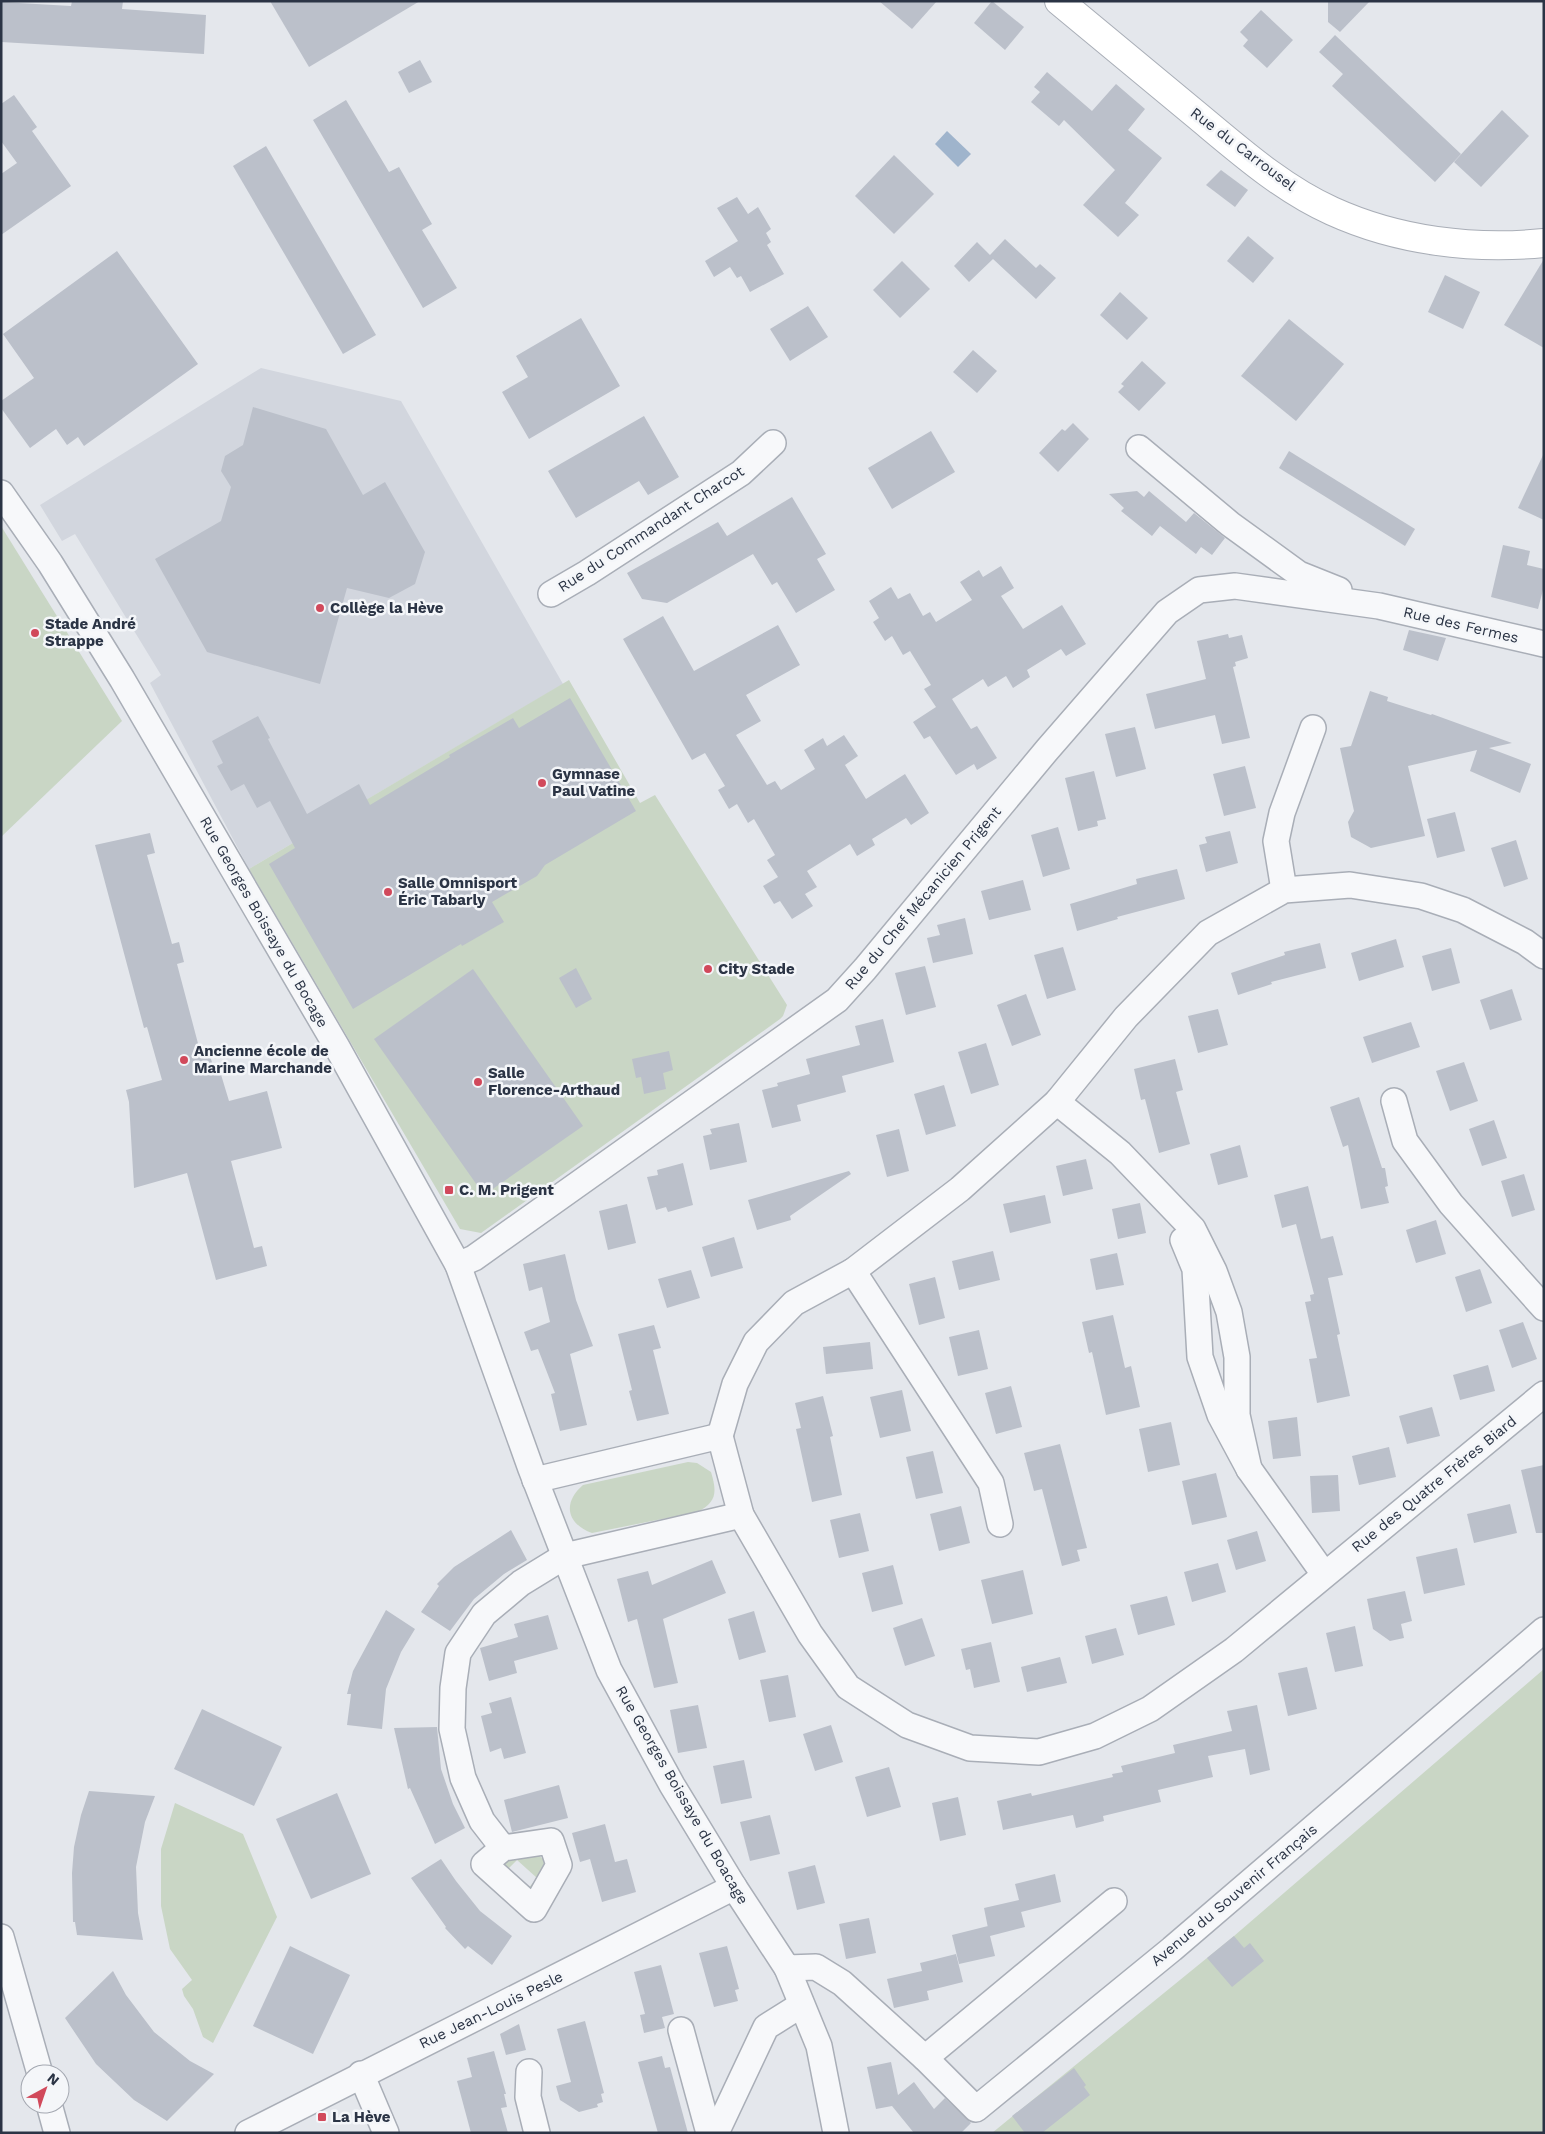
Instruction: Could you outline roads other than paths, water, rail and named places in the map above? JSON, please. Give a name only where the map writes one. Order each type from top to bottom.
[{"type":"street","name":"Rue du Carrousel","points":[[1059,1],[1276,179],[1332,211],[1400,236],[1473,245],[1516,246],[1544,243]]},
{"type":"street","name":"Rue du Commandant Charcot","points":[[551,594],[587,573],[741,473],[774,443]]},
{"type":"street","points":[[1139,448],[1230,524],[1299,574],[1379,606]]},
{"type":"street","name":"Rue Georges Boissaye du Bocage","points":[[1,493],[50,562],[122,679],[337,1047],[458,1265],[535,1480]]},
{"type":"street","name":"Rue du Chef Mécanicien Prigent","points":[[458,1265],[482,1252],[837,1000],[865,969],[1047,750],[1167,612],[1200,590],[1235,586],[1379,606]]},
{"type":"street","name":"Rue des Fermes","points":[[1379,606],[1544,644]]},
{"type":"street","points":[[1284,890],[1276,840],[1282,813],[1314,728]]},
{"type":"street","points":[[535,1480],[720,1436],[735,1384],[756,1342],[794,1303],[853,1271],[960,1189],[1056,1102],[1126,1017],[1208,933],[1284,890],[1350,885],[1421,896],[1463,910],[1525,942],[1544,956]]},
{"type":"street","points":[[1394,1101],[1405,1141],[1452,1204],[1544,1308]]},
{"type":"street","points":[[1056,1102],[1120,1153],[1193,1229],[1214,1270],[1229,1312],[1237,1357],[1237,1415],[1249,1469]]},
{"type":"street","points":[[1168,1203],[1194,1269],[1200,1357],[1220,1415],[1249,1469],[1324,1574]]},
{"type":"street","points":[[853,1271],[991,1483],[1000,1524]]},
{"type":"street","name":"Rue des Quatre Frères Biard","points":[[720,1436],[741,1516],[810,1634],[848,1687],[907,1725],[970,1748],[1039,1752],[1095,1736],[1150,1709],[1234,1650],[1544,1394]]},
{"type":"street","name":"Rue Georges Boissaye du Boacage","points":[[535,1480],[609,1670],[672,1786],[734,1887],[787,1968],[819,2046],[836,2133]]},
{"type":"street","points":[[503,1848],[482,1821],[463,1778],[452,1729],[453,1688],[458,1654],[484,1614],[521,1583],[565,1556],[741,1516]]},
{"type":"street","name":"Avenue du Souvenir Français","points":[[925,2058],[976,2109],[1172,1949],[1544,1630]]},
{"type":"street","name":"Rue Jean-Louis Pesle","points":[[248,2133],[361,2074],[734,1887]]},
{"type":"street","points":[[787,1968],[816,1967],[842,1984],[925,2058],[1114,1901]]},
{"type":"street","points":[[1,1937],[37,2064]]},
{"type":"street","points":[[716,2133],[766,2028],[801,2006]]},
{"type":"street","points":[[680,2030],[709,2133]]},
{"type":"street","points":[[529,2072],[528,2097],[537,2133]]},
{"type":"street","points":[[361,2074],[386,2133]]},
{"type":"street","points":[[52,2114],[57,2133]]},
{"type":"water","points":[[947,131],[971,154],[958,167],[935,144]]},
{"type":"place","name":"Collège la Hève","points":[[320,608]]},
{"type":"place","name":"Stade André Strappe","points":[[35,633]]},
{"type":"place","name":"Gymnase Paul Vatine","points":[[542,783]]},
{"type":"place","name":"Salle Omnisport Éric Tabarly","points":[[388,892]]},
{"type":"place","name":"City Stade","points":[[708,969]]},
{"type":"place","name":"Ancienne école de Marine Marchande","points":[[184,1060]]},
{"type":"place","name":"Salle Florence-Arthaud","points":[[478,1082]]},
{"type":"place","name":"C. M. Prigent","points":[[449,1190]]},
{"type":"place","name":"La Hève","points":[[322,2117]]}]
